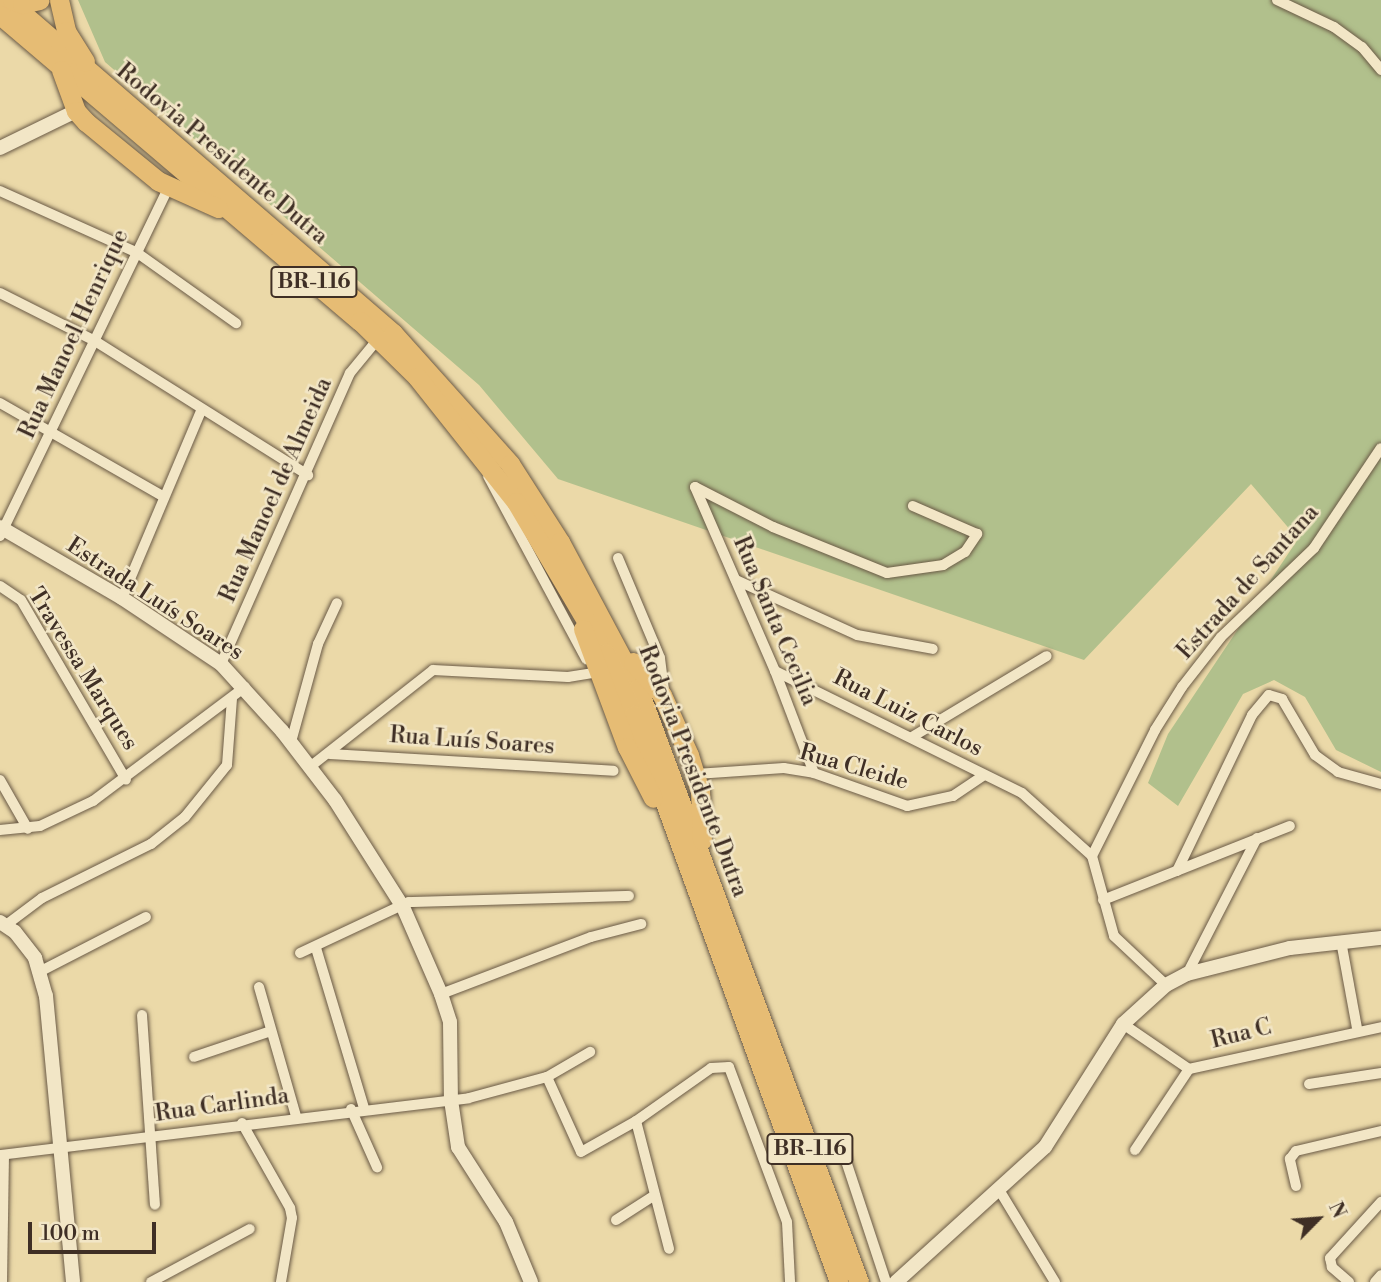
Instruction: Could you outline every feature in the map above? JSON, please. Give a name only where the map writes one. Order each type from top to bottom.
[{"type":"highway","name":"Rodovia Presidente Dutra","points":[[7,0],[411,350],[510,464],[615,639],[638,688],[761,1016],[837,1247],[838,1282]]},
{"type":"highway","points":[[12,0],[40,0]]},
{"type":"highway","points":[[59,0],[66,31],[83,60],[261,218]]},
{"type":"highway","name":"Rodovia Presidente Dutra","points":[[0,15],[378,339],[484,459],[516,502],[575,598],[633,715],[733,992],[837,1247],[859,1282]]},
{"type":"highway","points":[[60,69],[76,111],[169,187],[229,211]]},
{"type":"highway","points":[[541,513],[553,522],[627,653],[666,702],[695,774],[707,862],[761,1016]]},
{"type":"highway","points":[[575,598],[597,676],[665,825],[708,947],[733,992]]},
{"type":"highway","points":[[837,1247],[872,1282]]},
{"type":"main road","points":[[0,148],[76,111]]},
{"type":"main road","name":"Estrada Luís Soares","points":[[1,531],[122,598],[220,664],[245,687],[311,766],[402,907],[441,994],[450,1022],[451,1100],[458,1147],[506,1222],[531,1282]]},
{"type":"main road","points":[[3,924],[26,944],[41,971],[73,1282]]},
{"type":"main road","points":[[896,1282],[1060,1129],[1123,1024],[1166,985],[1186,974],[1341,941],[1381,938]]},
{"type":"street","points":[[1277,0],[1334,27],[1362,47],[1381,70]]},
{"type":"street","name":"Rua Manoel Henrique","points":[[1,531],[169,187]]},
{"type":"street","points":[[0,191],[136,252],[236,323]]},
{"type":"street","points":[[0,293],[95,341],[201,411],[308,475]]},
{"type":"street","name":"Rua Manoel de Almeida","points":[[220,664],[308,475],[350,373],[378,339]]},
{"type":"street","points":[[0,403],[52,430],[164,497]]},
{"type":"street","points":[[122,598],[201,411]]},
{"type":"street","name":"Estrada de Santana","points":[[1092,856],[1155,730],[1182,687],[1221,637],[1314,548],[1381,448]]},
{"type":"street","points":[[311,766],[330,754],[433,670],[597,676],[551,587],[493,489],[484,459]]},
{"type":"street","name":"Rua Santa Cecilia","points":[[814,773],[775,671],[695,487],[874,570],[909,573],[956,558],[977,534],[913,506]]},
{"type":"street","points":[[618,558],[660,658],[666,702]]},
{"type":"street","points":[[736,580],[857,635],[933,649]]},
{"type":"street","name":"Travessa Marques","points":[[0,586],[21,600],[126,779]]},
{"type":"street","points":[[291,742],[318,644],[337,603]]},
{"type":"street","points":[[912,737],[1047,656]]},
{"type":"street","name":"Rua Luiz Carlos","points":[[775,671],[984,775]]},
{"type":"street","points":[[0,830],[28,829],[63,816],[126,779],[245,687]]},
{"type":"street","points":[[1177,871],[1252,716],[1269,695],[1282,699],[1315,755],[1338,772],[1381,784]]},
{"type":"street","points":[[3,924],[56,891],[151,844],[185,817],[227,765],[232,698]]},
{"type":"street","name":"Rua Luís Soares","points":[[330,754],[613,771]]},
{"type":"street","name":"Rua Cleide","points":[[695,774],[765,767],[814,773],[907,806],[953,796],[984,775]]},
{"type":"street","points":[[984,775],[1035,803],[1092,856],[1114,936],[1166,985]]},
{"type":"street","points":[[0,780],[28,829]]},
{"type":"street","points":[[1103,900],[1290,825]]},
{"type":"street","points":[[1186,974],[1257,838]]},
{"type":"street","points":[[300,953],[316,948],[410,902],[629,896]]},
{"type":"street","points":[[41,971],[146,917]]},
{"type":"street","points":[[441,994],[590,937],[641,924]]},
{"type":"street","points":[[1341,941],[1357,1028]]},
{"type":"street","points":[[316,948],[364,1108]]},
{"type":"street","points":[[258,987],[296,1116]]},
{"type":"street","points":[[142,1015],[155,1205]]},
{"type":"street","name":"Rua C","points":[[1123,1024],[1189,1069],[1357,1028],[1381,1027]]},
{"type":"street","points":[[194,1057],[271,1031]]},
{"type":"street","name":"Rua Carlinda","points":[[2,1155],[61,1150],[151,1135],[351,1109],[451,1100],[547,1077],[590,1052]]},
{"type":"street","points":[[547,1077],[582,1152],[636,1121],[711,1068],[724,1064],[734,1074],[779,1194],[787,1222],[790,1282]]},
{"type":"street","points":[[1135,1150],[1189,1069]]},
{"type":"street","points":[[1309,1084],[1381,1073]]},
{"type":"street","points":[[351,1109],[377,1167]]},
{"type":"street","points":[[636,1121],[669,1249]]},
{"type":"street","points":[[242,1123],[292,1218],[281,1282]]},
{"type":"street","points":[[1296,1186],[1290,1159],[1296,1151],[1381,1131]]},
{"type":"street","points":[[2,1155],[2,1282]]},
{"type":"street","points":[[845,1158],[886,1282]]},
{"type":"street","points":[[998,1188],[1055,1282]]},
{"type":"street","points":[[615,1220],[655,1195]]},
{"type":"street","points":[[1349,1282],[1332,1268],[1330,1258],[1381,1202]]},
{"type":"street","points":[[152,1282],[250,1229]]},
{"type":"street","points":[[1375,1282],[1381,1275]]},
{"type":"green space","points":[[78,0],[1381,0],[1381,772],[1336,750],[1305,697],[1274,680],[1243,694],[1178,806],[1148,783],[1168,734],[1298,539],[1251,484],[1084,660],[558,479],[479,385],[105,62]]}]
